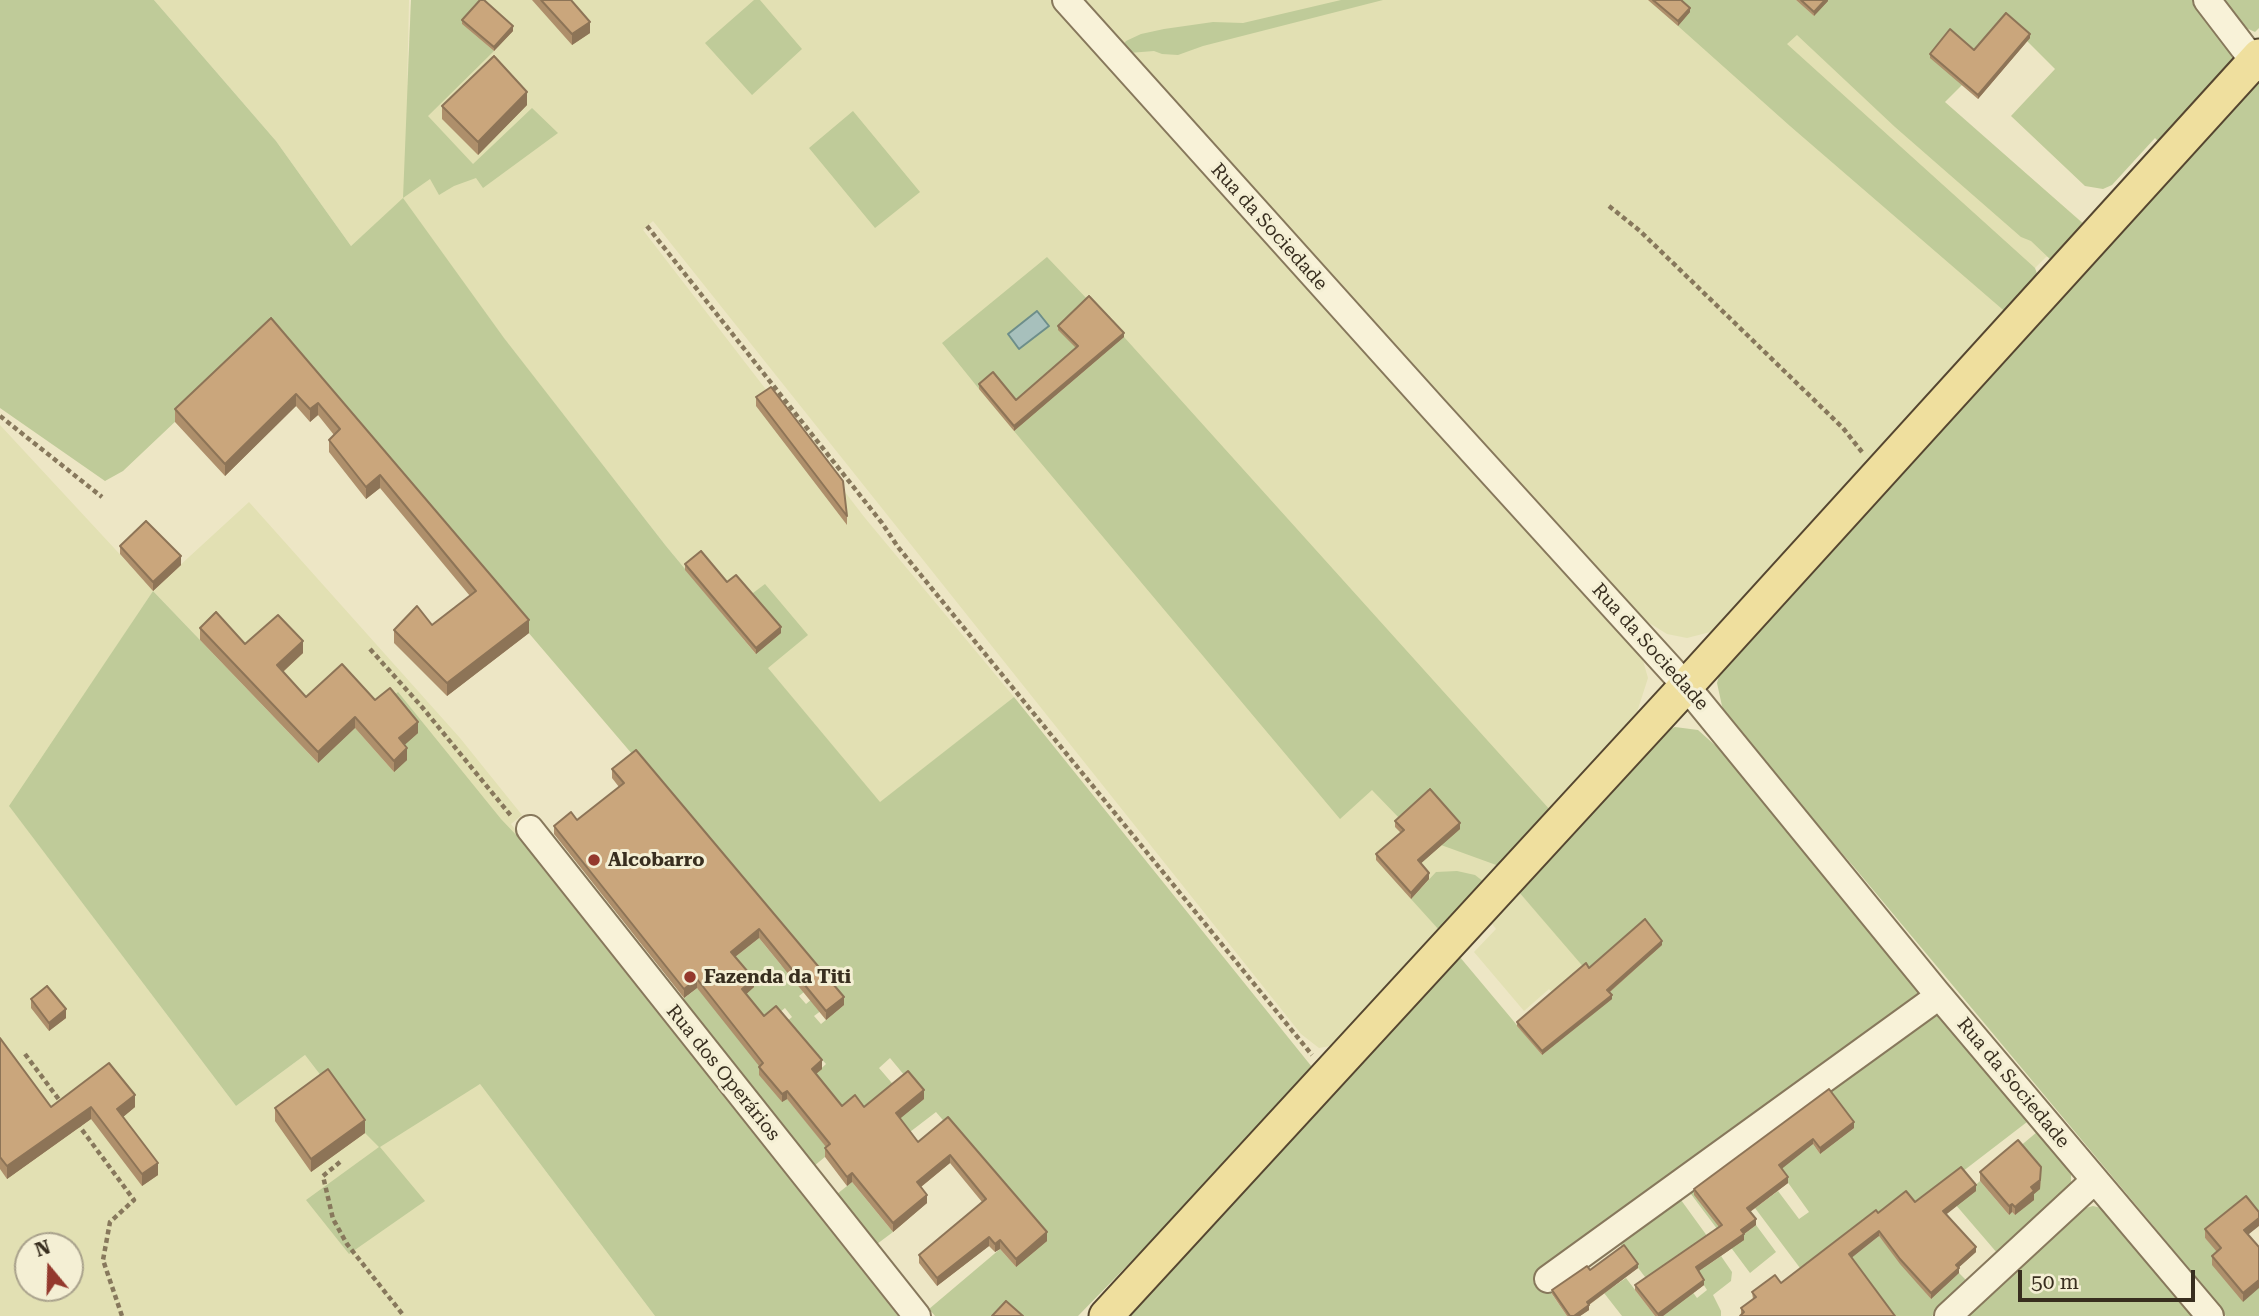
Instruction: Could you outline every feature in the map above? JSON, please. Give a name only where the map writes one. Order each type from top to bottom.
[{"type":"main road","points":[[1106,1316],[2257,62]]},
{"type":"street","name":"Rua da Sociedade","points":[[1066,0],[1433,409],[1686,685],[1939,996],[2210,1316]]},
{"type":"street","points":[[2207,0],[2257,62]]},
{"type":"street","name":"Rua dos Operários","points":[[530,829],[917,1316]]},
{"type":"street","points":[[1548,1279],[1939,996]]},
{"type":"street","points":[[1948,1316],[2095,1180]]},
{"type":"path","points":[[1609,206],[1640,230],[1843,428],[1877,476]]},
{"type":"path","points":[[647,226],[882,523],[898,548],[1297,1040],[1329,1074]]},
{"type":"path","points":[[0,416],[102,497]]},
{"type":"path","points":[[370,649],[422,707],[506,813],[530,829]]},
{"type":"path","points":[[25,1054],[64,1106]]},
{"type":"path","points":[[72,1117],[134,1200],[110,1222],[103,1261],[122,1316]]},
{"type":"path","points":[[340,1162],[323,1176],[333,1220],[347,1244],[404,1316]]},
{"type":"shaded area","points":[[154,0],[409,0],[407,90],[411,0],[1052,0],[1638,643],[1648,678],[1637,712],[1342,1044],[1319,1048],[1301,1034],[653,221],[643,230],[865,518],[1014,697],[880,803],[666,546],[502,336],[403,199],[351,246],[276,141]]},
{"type":"shaded area","points":[[1077,0],[1826,0],[2084,224],[2053,256],[2046,257],[2035,268],[2035,276],[2009,315],[1722,629],[1687,638],[1667,634],[1646,621],[1621,598]]},
{"type":"shaded area","points":[[0,425],[153,590],[249,502],[460,738],[522,815],[511,824],[537,857],[445,932],[350,796],[153,591],[10,807],[236,1106],[305,1055],[365,1133],[480,1084],[655,1316],[0,1316]]},
{"type":"shaded area","points":[[1518,891],[1586,968],[1554,995],[1549,989],[1524,1011],[1474,952],[1496,929],[1490,921]]},
{"type":"green space","points":[[0,0],[154,0],[276,141],[351,246],[403,198],[504,338],[666,546],[755,653],[749,596],[765,584],[808,635],[768,668],[880,802],[1014,697],[1316,1072],[1078,1316],[935,1316],[929,1309],[1000,1249],[1016,1267],[1030,1222],[936,1112],[906,1135],[869,1121],[924,1099],[890,1058],[879,1068],[897,1089],[864,1115],[832,1122],[812,1077],[826,1064],[803,1039],[787,1099],[831,1152],[814,1166],[682,1000],[697,988],[764,1040],[792,1017],[785,1008],[764,1025],[742,998],[731,960],[759,938],[781,965],[814,984],[799,996],[806,1004],[812,999],[822,1010],[814,1016],[821,1024],[844,1005],[271,331],[123,471],[105,481],[0,408]]},
{"type":"green space","points":[[411,0],[484,0],[462,24],[494,51],[428,116],[473,164],[532,108],[558,133],[483,188],[476,178],[439,195],[430,179],[403,198]]},
{"type":"green space","points":[[754,0],[760,0],[802,49],[752,95],[705,43]]},
{"type":"green space","points":[[1341,0],[1383,0],[1203,46],[1178,55],[1154,51],[1129,53],[1121,48],[1126,41],[1141,34],[1213,22],[1243,23]]},
{"type":"green space","points":[[1676,0],[1796,0],[1814,16],[1826,0],[2196,0],[2234,49],[2234,67],[2164,147],[2155,138],[2112,185],[2103,189],[2085,186],[2011,116],[2055,69],[2027,41],[2030,38],[1962,85],[1945,102],[2087,227],[2057,259],[2051,260],[1895,127],[1797,35],[1787,44],[2035,268],[2039,279],[2009,315],[1678,26],[1689,12]]},
{"type":"green space","points":[[2222,0],[2259,0],[2259,28],[2255,32],[2244,27]]},
{"type":"green space","points":[[2251,81],[2259,83],[2259,1221],[2205,1238],[2259,1288],[2259,1316],[2226,1316],[1854,867],[1731,726],[1722,706],[1717,683],[1724,658]]},
{"type":"green space","points":[[853,111],[920,192],[875,228],[809,148]]},
{"type":"green space","points":[[1047,257],[1089,301],[1078,350],[1016,404],[979,389],[942,343]]},
{"type":"green space","points":[[1124,337],[1551,811],[1499,866],[1441,845],[1402,821],[1372,790],[1340,819],[1014,431]]},
{"type":"green space","points":[[153,591],[318,763],[355,728],[394,772],[390,699],[398,692],[501,819],[537,857],[535,859],[898,1316],[655,1316],[480,1084],[380,1147],[425,1201],[349,1254],[306,1200],[379,1147],[365,1133],[305,1055],[236,1106],[9,806]]},
{"type":"green space","points":[[1675,727],[1698,730],[1717,747],[1920,988],[1922,1000],[1549,1290],[1567,1316],[1118,1316],[1459,956],[1542,1055],[1611,999],[1518,891],[1655,735]]},
{"type":"green space","points":[[1457,871],[1475,875],[1484,882],[1440,931],[1411,899],[1436,872]]},
{"type":"green space","points":[[1932,1014],[1939,1015],[2027,1122],[1915,1208],[1878,1218],[1873,1212],[1863,1220],[1868,1227],[1803,1272],[1755,1208],[1778,1191],[1799,1219],[1809,1212],[1779,1170],[1813,1144],[1820,1154],[1854,1128],[1822,1087]]},
{"type":"green space","points":[[2037,1132],[2071,1174],[2071,1187],[1998,1254],[1955,1204],[1980,1181],[2009,1215],[2012,1212],[2015,1215],[2033,1200],[2018,1148]]},
{"type":"green space","points":[[1714,1171],[1732,1243],[1756,1225],[1776,1252],[1750,1273],[1688,1190]]},
{"type":"green space","points":[[852,1182],[893,1232],[877,1244],[837,1194]]},
{"type":"green space","points":[[1681,1200],[1710,1240],[1673,1265],[1697,1298],[1707,1290],[1696,1273],[1721,1256],[1732,1272],[1731,1281],[1713,1295],[1721,1316],[1663,1316],[1670,1310],[1617,1240]]},
{"type":"green space","points":[[2093,1206],[2105,1209],[2193,1316],[1968,1316],[2082,1209]]},
{"type":"green space","points":[[1879,1236],[1931,1299],[1959,1273],[1968,1282],[1932,1316],[1891,1316],[1849,1260]]},
{"type":"green space","points":[[1626,1278],[1655,1316],[1622,1316],[1604,1293]]},
{"type":"water","points":[[1037,311],[1049,326],[1019,349],[1008,334]]},
{"type":"building","points":[[480,0],[484,0],[513,26],[494,47],[462,20]]},
{"type":"building","points":[[541,0],[571,0],[590,22],[572,34]]},
{"type":"building","points":[[1653,0],[1681,0],[1690,8],[1678,21]]},
{"type":"building","points":[[1801,0],[1825,0],[1814,12]]},
{"type":"building","points":[[2006,13],[2030,34],[1978,95],[1930,54],[1950,29],[1974,50]]},
{"type":"building","points":[[494,56],[527,92],[478,142],[442,106]]},
{"type":"building","points":[[1089,296],[1124,333],[1014,426],[979,384],[993,372],[1016,400],[1078,346],[1058,326]]},
{"type":"building","points":[[271,318],[529,620],[447,683],[394,630],[417,606],[432,625],[476,591],[380,475],[366,487],[329,440],[340,429],[318,403],[310,409],[296,394],[225,464],[175,409]]},
{"type":"building","points":[[771,387],[843,481],[847,516],[756,397]]},
{"type":"building","points":[[146,521],[181,556],[153,582],[120,546]]},
{"type":"building","points":[[701,551],[727,582],[736,575],[781,627],[756,648],[685,564]]},
{"type":"building","points":[[216,612],[245,644],[278,615],[303,641],[277,665],[306,697],[342,664],[375,700],[390,688],[418,722],[399,738],[407,748],[394,761],[355,717],[318,752],[200,628]]},
{"type":"building","points":[[636,750],[844,997],[826,1011],[759,929],[731,952],[754,979],[742,989],[764,1016],[776,1006],[822,1060],[812,1069],[842,1106],[855,1095],[864,1107],[908,1071],[924,1090],[896,1113],[918,1142],[948,1117],[1047,1232],[1016,1259],[1000,1240],[995,1244],[989,1237],[937,1278],[919,1255],[986,1199],[950,1155],[917,1182],[927,1195],[893,1223],[852,1173],[847,1177],[825,1148],[830,1144],[787,1091],[782,1094],[759,1067],[763,1063],[697,979],[684,989],[554,826],[571,812],[577,820],[624,783],[612,769]]},
{"type":"building","points":[[1430,789],[1460,823],[1418,860],[1429,873],[1411,893],[1376,854],[1404,830],[1395,821]]},
{"type":"building","points":[[1645,919],[1662,941],[1607,990],[1612,995],[1542,1051],[1517,1022],[1586,963],[1589,968]]},
{"type":"building","points":[[47,986],[66,1009],[49,1023],[31,999]]},
{"type":"building","points":[[0,1038],[51,1107],[109,1063],[135,1095],[117,1109],[158,1163],[142,1174],[91,1107],[7,1166],[0,1157]]},
{"type":"building","points":[[328,1069],[365,1120],[311,1159],[275,1108]]},
{"type":"building","points":[[1829,1089],[1854,1122],[1820,1148],[1813,1139],[1779,1165],[1788,1177],[1747,1208],[1756,1219],[1741,1230],[1744,1234],[1696,1267],[1704,1280],[1658,1314],[1635,1285],[1722,1225],[1694,1189]]},
{"type":"building","points":[[2018,1140],[2041,1167],[2040,1180],[2031,1187],[2034,1191],[2015,1207],[2012,1204],[2009,1206],[1980,1172]]},
{"type":"building","points":[[1961,1167],[1976,1185],[1943,1211],[1976,1247],[1956,1265],[1959,1268],[1931,1293],[1879,1231],[1849,1254],[1895,1316],[1740,1316],[1744,1312],[1741,1308],[1756,1297],[1752,1292],[1775,1275],[1781,1283],[1876,1210],[1878,1213],[1906,1191],[1915,1202]]},
{"type":"building","points":[[2246,1196],[2259,1212],[2259,1218],[2244,1230],[2259,1247],[2259,1280],[2243,1293],[2212,1256],[2221,1248],[2205,1229]]},
{"type":"building","points":[[1624,1245],[1638,1264],[1587,1302],[1589,1305],[1570,1316],[1552,1290],[1587,1266],[1590,1270]]},
{"type":"building","points":[[1006,1301],[1023,1316],[992,1316]]},
{"type":"place","name":"Alcobarro","points":[[594,860]]},
{"type":"place","name":"Fazenda da Titi","points":[[690,977]]}]
